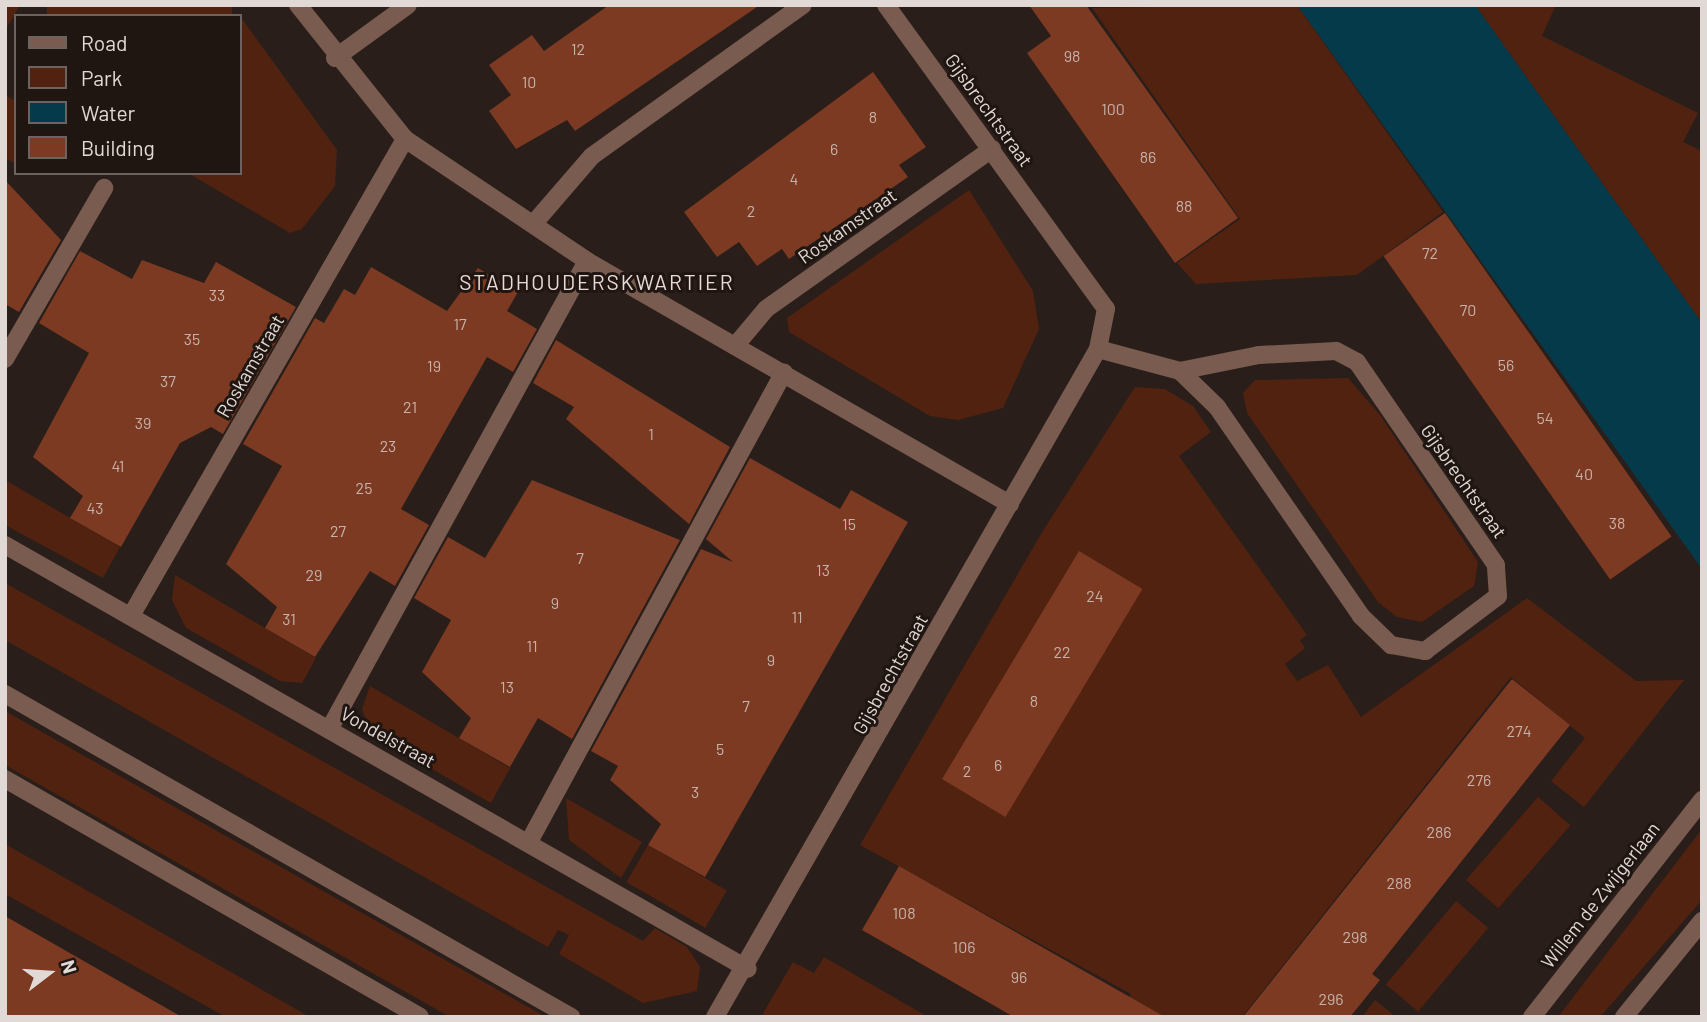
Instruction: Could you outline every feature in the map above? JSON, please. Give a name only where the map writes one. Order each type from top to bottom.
[{"type":"street","points":[[298,5],[335,58],[405,139],[535,222],[587,261],[1010,504]]},
{"type":"street","points":[[335,58],[408,5]]},
{"type":"street","points":[[535,222],[592,156],[803,5]]},
{"type":"street","name":"Gijsbrechtstraat","points":[[715,1017],[748,969],[1098,349],[1106,309],[886,5]]},
{"type":"street","name":"Roskamstraat","points":[[132,614],[405,139]]},
{"type":"street","name":"Roskamstraat","points":[[735,346],[766,309],[992,149]]},
{"type":"street","points":[[5,359],[104,188]]},
{"type":"street","points":[[330,728],[587,261]]},
{"type":"street","name":"Gijsbrechtstraat","points":[[1098,349],[1180,371],[1259,355],[1336,351],[1357,362],[1496,565],[1498,596],[1425,651],[1391,645],[1361,616],[1217,407],[1180,371]]},
{"type":"street","points":[[530,840],[784,372]]},
{"type":"street","name":"Vondelstraat","points":[[5,545],[530,840],[748,969]]},
{"type":"street","points":[[5,694],[571,1017]]},
{"type":"street","points":[[5,779],[420,1017]]},
{"type":"street","name":"Willem de Zwijgerlaan","points":[[1532,1017],[1702,800]]},
{"type":"street","points":[[1624,1017],[1702,921]]},
{"type":"green space","points":[[5,5],[20,5],[14,14],[5,31]]},
{"type":"green space","points":[[47,5],[232,5],[232,14],[47,14]]},
{"type":"green space","points":[[1297,5],[1443,212],[1357,275],[1196,284],[1177,263],[1240,219],[1092,8]]},
{"type":"green space","points":[[1475,5],[1556,5],[1542,36],[1698,113],[1683,142],[1702,151],[1702,323]]},
{"type":"green space","points":[[242,19],[337,150],[335,186],[302,229],[290,233],[191,175],[242,175]]},
{"type":"green space","points":[[5,95],[14,100],[14,163],[5,158]]},
{"type":"green space","points":[[969,190],[1033,291],[1039,329],[1003,408],[958,420],[930,416],[789,332],[787,318]]},
{"type":"green space","points":[[1348,378],[1380,415],[1478,562],[1474,586],[1422,622],[1397,617],[1378,602],[1247,413],[1243,393],[1255,380]]},
{"type":"green space","points":[[1135,387],[1165,389],[1193,406],[1211,432],[1179,456],[1307,635],[1300,640],[1305,648],[1285,664],[1297,681],[1328,665],[1361,717],[1527,598],[1636,681],[1684,680],[1584,807],[1551,781],[1585,738],[1511,677],[1242,1017],[1118,1017],[1131,994],[860,845],[1044,529]]},
{"type":"green space","points":[[5,480],[120,547],[103,578],[5,525]]},
{"type":"green space","points":[[175,575],[316,658],[302,683],[280,681],[186,628],[172,600]]},
{"type":"green space","points":[[5,583],[643,941],[655,928],[687,947],[700,967],[697,991],[643,1003],[559,954],[569,935],[558,930],[548,947],[5,640]]},
{"type":"green space","points":[[370,686],[510,768],[491,803],[371,734],[362,709]]},
{"type":"green space","points":[[5,711],[546,1017],[450,1017],[5,765]]},
{"type":"green space","points":[[1538,797],[1570,825],[1498,908],[1466,880]]},
{"type":"green space","points":[[566,798],[642,842],[621,878],[569,840]]},
{"type":"green space","points":[[1702,829],[1702,900],[1600,1017],[1558,1017]]},
{"type":"green space","points":[[5,844],[310,1017],[226,1017],[5,894]]},
{"type":"green space","points":[[648,845],[727,890],[705,928],[626,882]]},
{"type":"green space","points":[[1456,901],[1488,928],[1418,1011],[1386,984]]},
{"type":"green space","points":[[824,957],[928,1017],[761,1017],[793,962],[814,973]]},
{"type":"green space","points":[[1375,1000],[1396,1017],[1362,1017]]},
{"type":"water","points":[[1297,5],[1475,5],[1702,323],[1702,569]]},
{"type":"building","points":[[609,5],[760,5],[575,131],[567,120],[516,149],[489,111],[511,95],[489,65],[532,35],[544,51]]},
{"type":"building","points":[[1029,5],[1086,5],[1238,218],[1175,263],[1027,53],[1051,36]]},
{"type":"building","points":[[873,72],[926,147],[899,165],[908,177],[789,259],[782,249],[757,266],[739,242],[717,257],[684,212]]},
{"type":"building","points":[[5,180],[61,240],[19,312],[5,304]]},
{"type":"building","points":[[1445,213],[1672,537],[1610,580],[1384,256]]},
{"type":"building","points":[[80,251],[132,279],[142,260],[204,283],[216,262],[296,307],[223,434],[211,427],[180,443],[121,547],[70,518],[83,496],[33,457],[89,353],[39,323]]},
{"type":"building","points":[[371,267],[447,311],[478,268],[518,292],[507,311],[537,329],[513,372],[487,357],[401,509],[429,525],[395,586],[370,571],[315,657],[265,628],[277,607],[226,564],[282,466],[243,444],[315,318],[324,323],[344,289],[355,295]]},
{"type":"building","points":[[556,340],[730,447],[689,524],[566,419],[574,407],[533,383]]},
{"type":"building","points":[[750,458],[840,509],[851,490],[908,522],[705,877],[648,845],[661,824],[610,780],[618,766],[591,751],[701,549],[733,562],[706,539]]},
{"type":"building","points":[[532,480],[680,540],[572,739],[538,718],[510,767],[459,738],[471,718],[422,672],[451,620],[414,598],[448,537],[485,558]]},
{"type":"building","points":[[1079,551],[1142,589],[1005,817],[942,779]]},
{"type":"building","points":[[1512,679],[1570,725],[1372,974],[1380,980],[1350,1017],[1243,1017]]},
{"type":"building","points":[[899,866],[1165,1017],[1014,1017],[862,930]]},
{"type":"building","points":[[5,916],[182,1017],[5,1017]]},
{"type":"district","name":"STADHOUDERSKWARTIER","points":[[597,282]]}]
